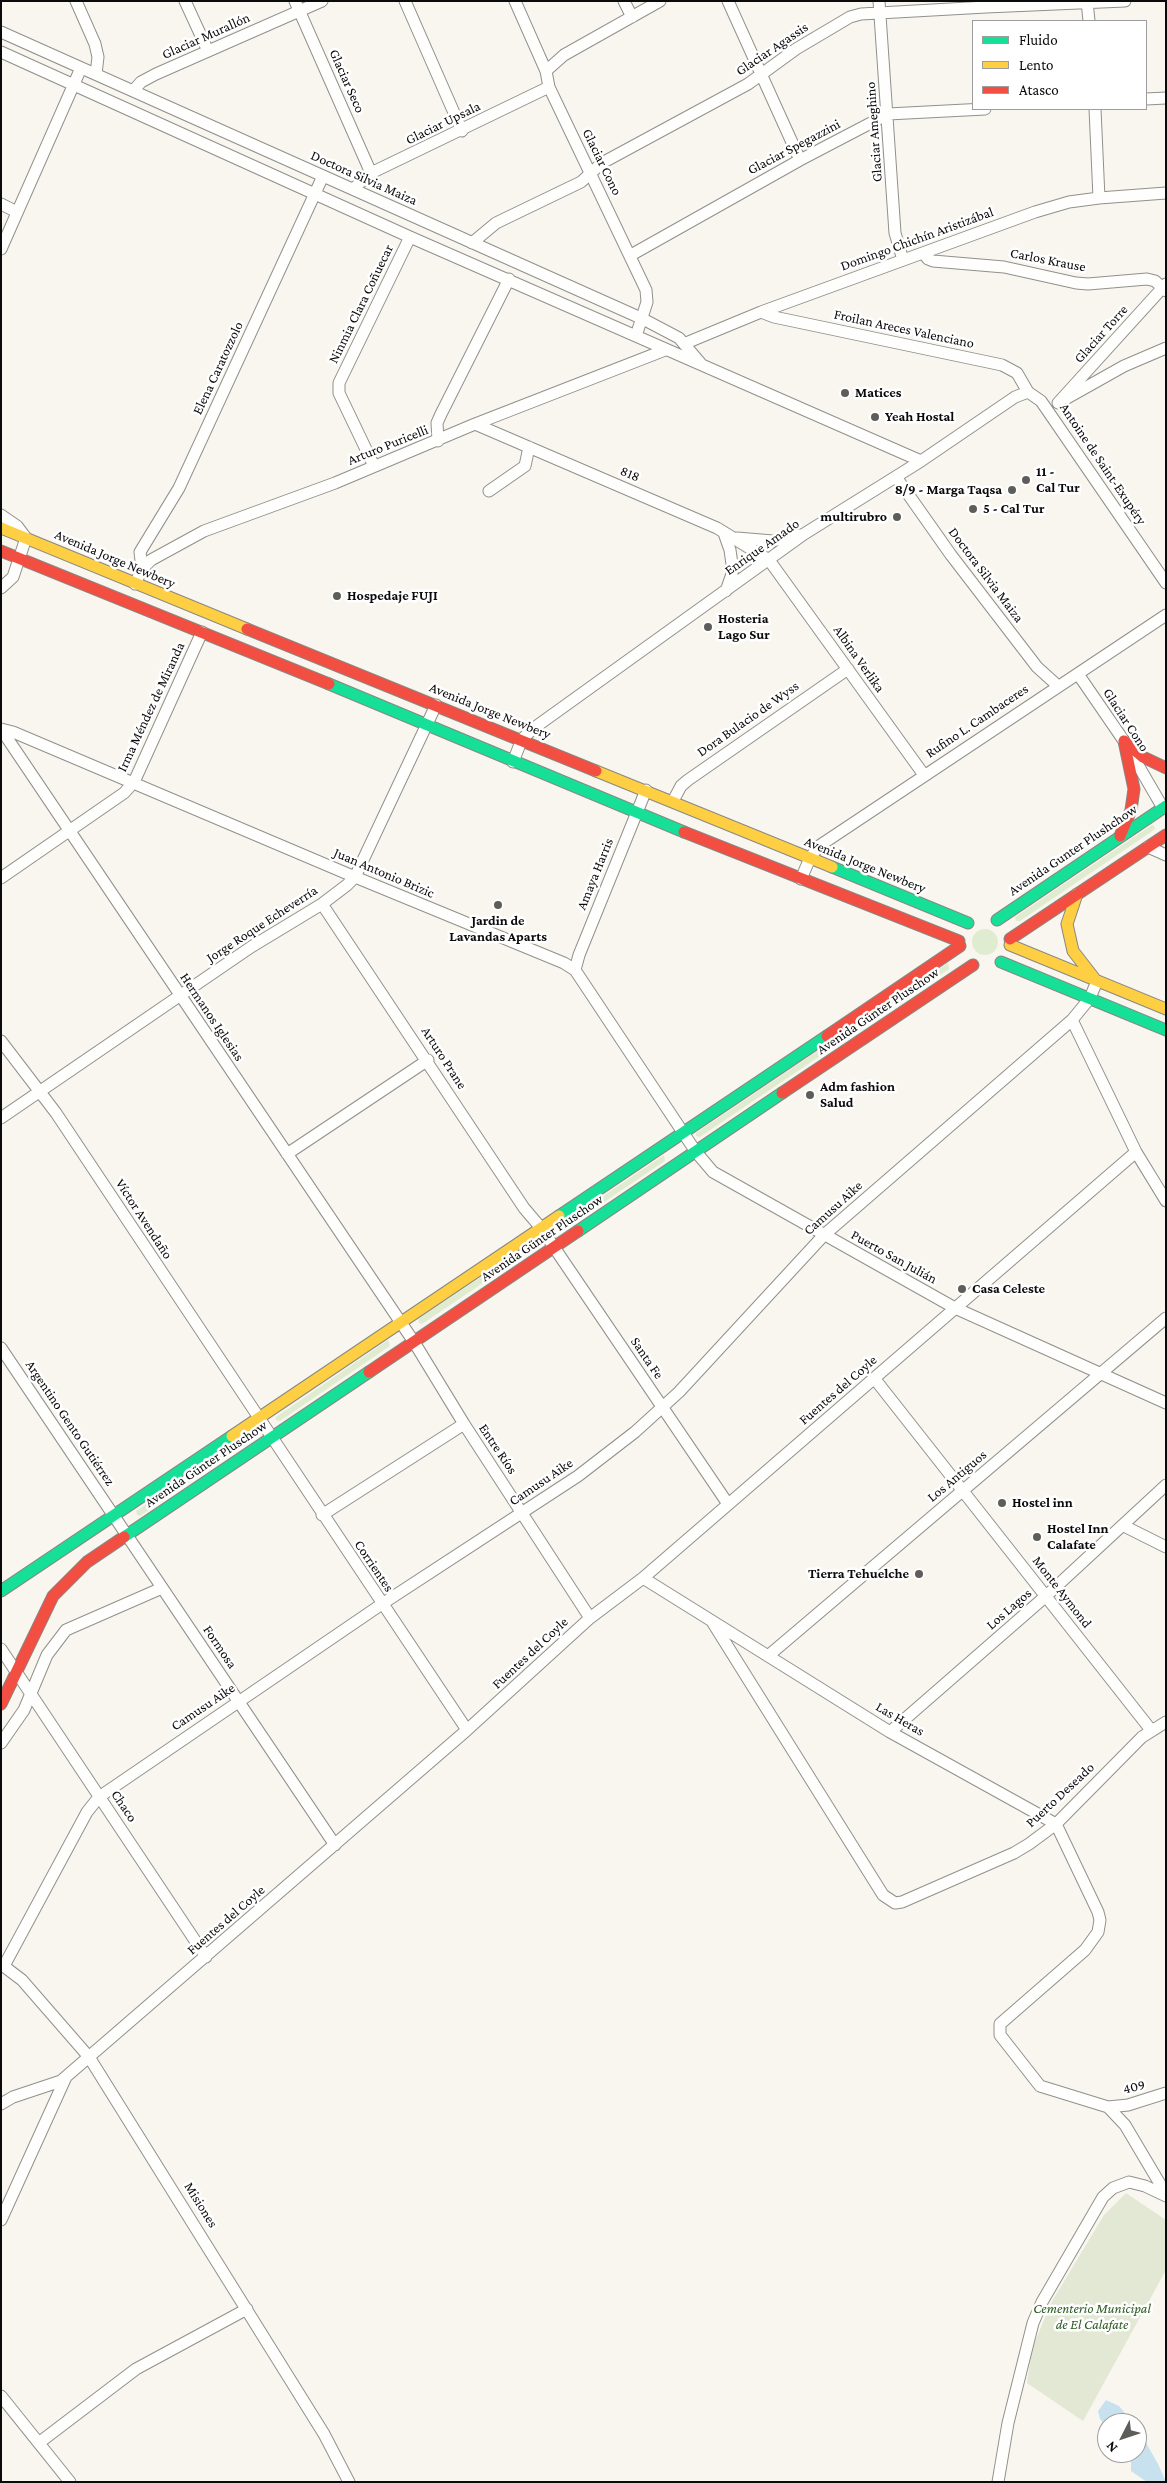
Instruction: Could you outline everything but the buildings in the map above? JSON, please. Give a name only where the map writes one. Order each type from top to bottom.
[{"type":"street","points":[[76,1],[95,44],[98,57],[96,74]]},
{"type":"street","points":[[185,1],[208,51]]},
{"type":"street","name":"Glaciar Murallón","points":[[133,91],[141,82],[156,74],[208,51],[298,6],[322,1]]},
{"type":"street","points":[[405,1],[462,131]]},
{"type":"street","name":"Glaciar Cono","points":[[515,1],[546,71],[549,87],[631,255],[648,296],[643,319],[636,336]]},
{"type":"street","points":[[624,1],[632,17]]},
{"type":"street","points":[[546,71],[564,56],[660,1]]},
{"type":"street","points":[[728,1],[800,160]]},
{"type":"street","name":"Glaciar Ameghino","points":[[879,1],[896,233],[904,260]]},
{"type":"street","name":"Glaciar Agassis","points":[[472,243],[496,223],[582,182],[602,163],[762,75],[796,49],[850,17],[860,14],[880,14],[986,4],[1125,1]]},
{"type":"street","points":[[1087,2],[1089,20]]},
{"type":"street","name":"Glaciar Seco","points":[[298,6],[371,173]]},
{"type":"street","name":"Doctora Silvia Maiza","points":[[1,32],[643,319],[686,343],[703,366]]},
{"type":"street","points":[[1,52],[315,192],[410,237],[921,461]]},
{"type":"street","points":[[1,249],[81,68]]},
{"type":"street","name":"Glaciar Upsala","points":[[353,189],[371,173],[462,131],[549,87]]},
{"type":"street","points":[[1147,99],[1166,98]]},
{"type":"street","name":"Glaciar Spegazzini","points":[[631,255],[800,160],[888,114],[972,110]]},
{"type":"street","points":[[1095,110],[1099,198]]},
{"type":"street","name":"Elena Caratozzolo","points":[[142,569],[139,559],[140,552],[179,488],[323,176]]},
{"type":"street","name":"Domingo Chichín Aristizábal","points":[[686,343],[761,312],[1035,212],[1069,202],[1166,193]]},
{"type":"street","points":[[1,204],[18,212]]},
{"type":"street","name":"Ninmia Clara Coñuecar","points":[[374,466],[340,394],[339,384],[410,237]]},
{"type":"street","name":"Carlos Krause","points":[[923,253],[928,260],[932,261],[1004,267],[1076,283],[1088,284],[1147,278],[1165,288]]},
{"type":"street","points":[[438,441],[437,423],[509,280]]},
{"type":"street","name":"Glaciar Torre","points":[[1052,406],[1165,288]]},
{"type":"street","name":"Froilan Areces Valenciano","points":[[761,312],[774,317],[1002,365],[1017,373],[1028,392]]},
{"type":"street","points":[[1052,406],[1124,366],[1166,348]]},
{"type":"street","name":"Arturo Puricelli","points":[[134,584],[142,569],[166,551],[204,531],[287,501],[438,441],[475,424],[665,350]]},
{"type":"street","name":"Antoine de Saint-Exupéry","points":[[1028,392],[1052,406],[1166,583]]},
{"type":"street","name":"Enrique Amado","points":[[522,739],[804,534],[921,461],[1015,397],[1028,392]]},
{"type":"street","name":"818","points":[[475,424],[728,535],[769,560]]},
{"type":"street","points":[[489,491],[525,466],[529,447]]},
{"type":"street","name":"Doctora Silvia Maiza","points":[[896,477],[951,555],[1037,667],[1058,686]]},
{"type":"street","points":[[1,515],[17,526],[26,538],[14,577],[1,588]]},
{"type":"street","name":"Avenida Jorge Newbery","points":[[1,528],[134,584],[522,739],[810,858],[982,919]]},
{"type":"street","points":[[726,591],[732,574],[728,535],[751,540],[773,541],[804,534]]},
{"type":"street","points":[[1,551],[427,724],[636,813],[960,944]]},
{"type":"street","name":"Albina Verlika","points":[[769,560],[924,776]]},
{"type":"street","name":"Rufino L. Cambaceres","points":[[810,858],[819,846],[1166,615]]},
{"type":"street","name":"Irma Méndez de Miranda","points":[[1,878],[70,832],[124,793],[134,782],[202,632]]},
{"type":"street","name":"Dora Bulacio de Wyss","points":[[673,801],[681,786],[688,780],[848,669]]},
{"type":"street","name":"Glaciar Cono","points":[[1078,674],[1124,741],[1164,807]]},
{"type":"street","name":"Jorge Roque Echeverría","points":[[1,1118],[272,933],[322,904],[355,878],[436,705]]},
{"type":"street","name":"Juan Antonio Brizic","points":[[1,729],[14,732],[355,878],[564,963],[575,970],[683,1132]]},
{"type":"street","name":"Hermanos Iglesias","points":[[1,729],[399,1322]]},
{"type":"street","points":[[513,762],[522,739]]},
{"type":"street","points":[[1124,741],[1143,757],[1166,768]]},
{"type":"street","points":[[1119,837],[1131,810],[1134,789],[1124,741]]},
{"type":"street","name":"Amaya Harris","points":[[575,970],[579,955],[646,790]]},
{"type":"street","points":[[1164,807],[1162,814],[1166,823]]},
{"type":"street","name":"Avenida Gunter Plushchow","points":[[982,919],[1119,837],[1164,807]]},
{"type":"street","points":[[987,965],[1010,942],[1077,894],[1166,835]]},
{"type":"street","points":[[1148,847],[1166,855]]},
{"type":"street","points":[[801,879],[810,858]]},
{"type":"street","points":[[1077,894],[1067,924],[1073,952],[1098,981]]},
{"type":"street","name":"Arturo Prane","points":[[322,904],[428,1060],[524,1208],[541,1228]]},
{"type":"street","points":[[1010,942],[1006,928],[982,919],[964,928],[960,944],[963,955],[987,965],[1090,998],[1166,1030]]},
{"type":"street","points":[[1010,942],[1166,1009]]},
{"type":"street","name":"Avenida Günter Pluschow","points":[[1,1591],[960,944]]},
{"type":"street","name":"Avenida Günter Pluschow","points":[[1,1704],[49,1603],[64,1583],[87,1562],[696,1152],[987,965]]},
{"type":"street","name":"Camusu Aike","points":[[3,1965],[87,1812],[99,1797],[382,1604],[578,1476],[663,1408],[824,1235],[1072,1020],[1090,998],[1098,981]]},
{"type":"street","points":[[1072,1020],[1136,1152],[1166,1201]]},
{"type":"street","name":"Víctor Avendaño","points":[[1,1041],[61,1121],[257,1418]]},
{"type":"street","points":[[287,1154],[428,1060]]},
{"type":"street","name":"Puerto San Julián","points":[[683,1132],[696,1152],[717,1175],[955,1308],[1166,1403]]},
{"type":"street","name":"Fuentes del Coyle","points":[[1,2220],[66,2077],[467,1730],[590,1618],[643,1578],[1136,1152]]},
{"type":"street","name":"Santa Fe","points":[[541,1228],[728,1504]]},
{"type":"street","name":"Los Antiguos","points":[[768,1656],[1166,1318]]},
{"type":"street","name":"Entre Ríos","points":[[399,1322],[414,1342],[464,1424],[590,1618]]},
{"type":"street","name":"Argentino Gento Gutiérrez","points":[[2,1351],[113,1515]]},
{"type":"street","name":"Monte Aymond","points":[[874,1378],[1151,1730]]},
{"type":"street","name":"Corrientes","points":[[257,1418],[467,1730]]},
{"type":"street","points":[[322,1515],[464,1424]]},
{"type":"street","name":"Los Lagos","points":[[890,1732],[1046,1596],[1124,1526],[1166,1485]]},
{"type":"street","name":"Formosa","points":[[113,1515],[335,1845]]},
{"type":"street","points":[[1124,1526],[1166,1547]]},
{"type":"street","name":"Las Heras","points":[[643,1578],[890,1732],[1056,1824]]},
{"type":"street","points":[[1,1743],[24,1710],[47,1655],[66,1630],[162,1588]]},
{"type":"street","name":"Puerto Deseado","points":[[711,1621],[883,1895],[895,1903],[902,1902],[1014,1853],[1056,1824],[1131,1747],[1151,1730],[1166,1722]]},
{"type":"street","name":"Chaco","points":[[1,1649],[206,1957]]},
{"type":"street","points":[[1056,1824],[1100,1920],[1098,1932],[1085,1950],[1000,2024],[1000,2035],[1040,2086],[1108,2107],[1125,2125],[1166,2195]]},
{"type":"street","name":"Misiones","points":[[3,1965],[22,1980],[89,2057],[324,2434],[349,2482]]},
{"type":"street","points":[[1,2104],[13,2096],[61,2081],[66,2077]]},
{"type":"street","name":"409","points":[[1108,2107],[1128,2105],[1166,2093]]},
{"type":"street","points":[[998,2482],[1008,2424],[1033,2323],[1042,2302],[1103,2197],[1113,2188],[1129,2182],[1145,2186],[1166,2195]]},
{"type":"street","points":[[40,2442],[136,2369],[247,2309]]},
{"type":"street","points":[[1,2396],[40,2442],[70,2482]]},
{"type":"green space","points":[[1152,825],[1155,827],[1154,830],[1020,921],[1016,921],[1015,917]]},
{"type":"green space","points":[[985,929],[994,933],[998,942],[994,951],[985,955],[976,951],[972,942],[976,933]]},
{"type":"green space","points":[[948,963],[949,969],[700,1137],[696,1136],[696,1133]]},
{"type":"green space","points":[[664,1155],[665,1161],[561,1231],[558,1231],[557,1227]]},
{"type":"green space","points":[[531,1244],[533,1246],[532,1250],[422,1324],[419,1323],[418,1319]]},
{"type":"green space","points":[[388,1340],[390,1346],[280,1421],[276,1420],[276,1417]]},
{"type":"green space","points":[[239,1440],[243,1442],[242,1446],[140,1516],[137,1515],[136,1511]]},
{"type":"green space","name":"Cementerio Municipal de El Calafate","points":[[1126,2193],[1166,2220],[1166,2270],[1083,2421],[1027,2383],[1032,2349],[1051,2303],[1104,2215]]},
{"type":"water","points":[[1106,2400],[1119,2406],[1125,2413],[1098,2413]]},
{"type":"water","points":[[1147,2445],[1166,2482],[1147,2482],[1131,2471],[1131,2463],[1147,2463]]},
{"type":"traffic: fast","points":[[329,684],[684,832]]},
{"type":"traffic: fast","points":[[997,920],[1166,806]]},
{"type":"traffic: fast","points":[[832,867],[968,923]]},
{"type":"traffic: fast","points":[[1001,962],[1166,1030]]},
{"type":"traffic: fast","points":[[559,1216],[827,1036]]},
{"type":"traffic: fast","points":[[578,1231],[782,1093]]},
{"type":"traffic: fast","points":[[124,1537],[369,1372]]},
{"type":"traffic: fast","points":[[1,1591],[232,1436]]},
{"type":"traffic: slow","points":[[1,528],[247,629]]},
{"type":"traffic: slow","points":[[596,771],[832,867]]},
{"type":"traffic: slow","points":[[1077,894],[1067,924],[1073,951],[1094,978]]},
{"type":"traffic: slow","points":[[1010,945],[1166,1009]]},
{"type":"traffic: slow","points":[[232,1436],[559,1216]]},
{"type":"traffic: jam","points":[[1,551],[329,684]]},
{"type":"traffic: jam","points":[[247,629],[596,771]]},
{"type":"traffic: jam","points":[[1120,836],[1131,810],[1134,789],[1124,741],[1143,757],[1166,768]]},
{"type":"traffic: jam","points":[[684,832],[959,941]]},
{"type":"traffic: jam","points":[[1010,939],[1166,835]]},
{"type":"traffic: jam","points":[[827,1036],[960,946]]},
{"type":"traffic: jam","points":[[782,1093],[973,965]]},
{"type":"traffic: jam","points":[[369,1372],[578,1231]]},
{"type":"traffic: jam","points":[[1,1704],[53,1596],[87,1562],[124,1537]]},
{"type":"place","name":"Matices","points":[[845,393]]},
{"type":"place","name":"Yeah Hostal","points":[[875,417]]},
{"type":"place","name":"11 - Cal Tur","points":[[1026,480]]},
{"type":"place","name":"8/9 - Marga Taqsa","points":[[1012,490]]},
{"type":"place","name":"5 - Cal Tur","points":[[973,509]]},
{"type":"place","name":"multirubro","points":[[897,517]]},
{"type":"place","name":"Hospedaje FUJI","points":[[337,596]]},
{"type":"place","name":"Hosteria Lago Sur","points":[[708,627]]},
{"type":"place","name":"Jardin de Lavandas Aparts","points":[[498,905]]},
{"type":"place","name":"Adm fashion Salud","points":[[810,1095]]},
{"type":"place","name":"Casa Celeste","points":[[962,1289]]},
{"type":"place","name":"Hostel inn","points":[[1002,1503]]},
{"type":"place","name":"Hostel Inn Calafate","points":[[1037,1537]]},
{"type":"place","name":"Tierra Tehuelche","points":[[919,1574]]}]
